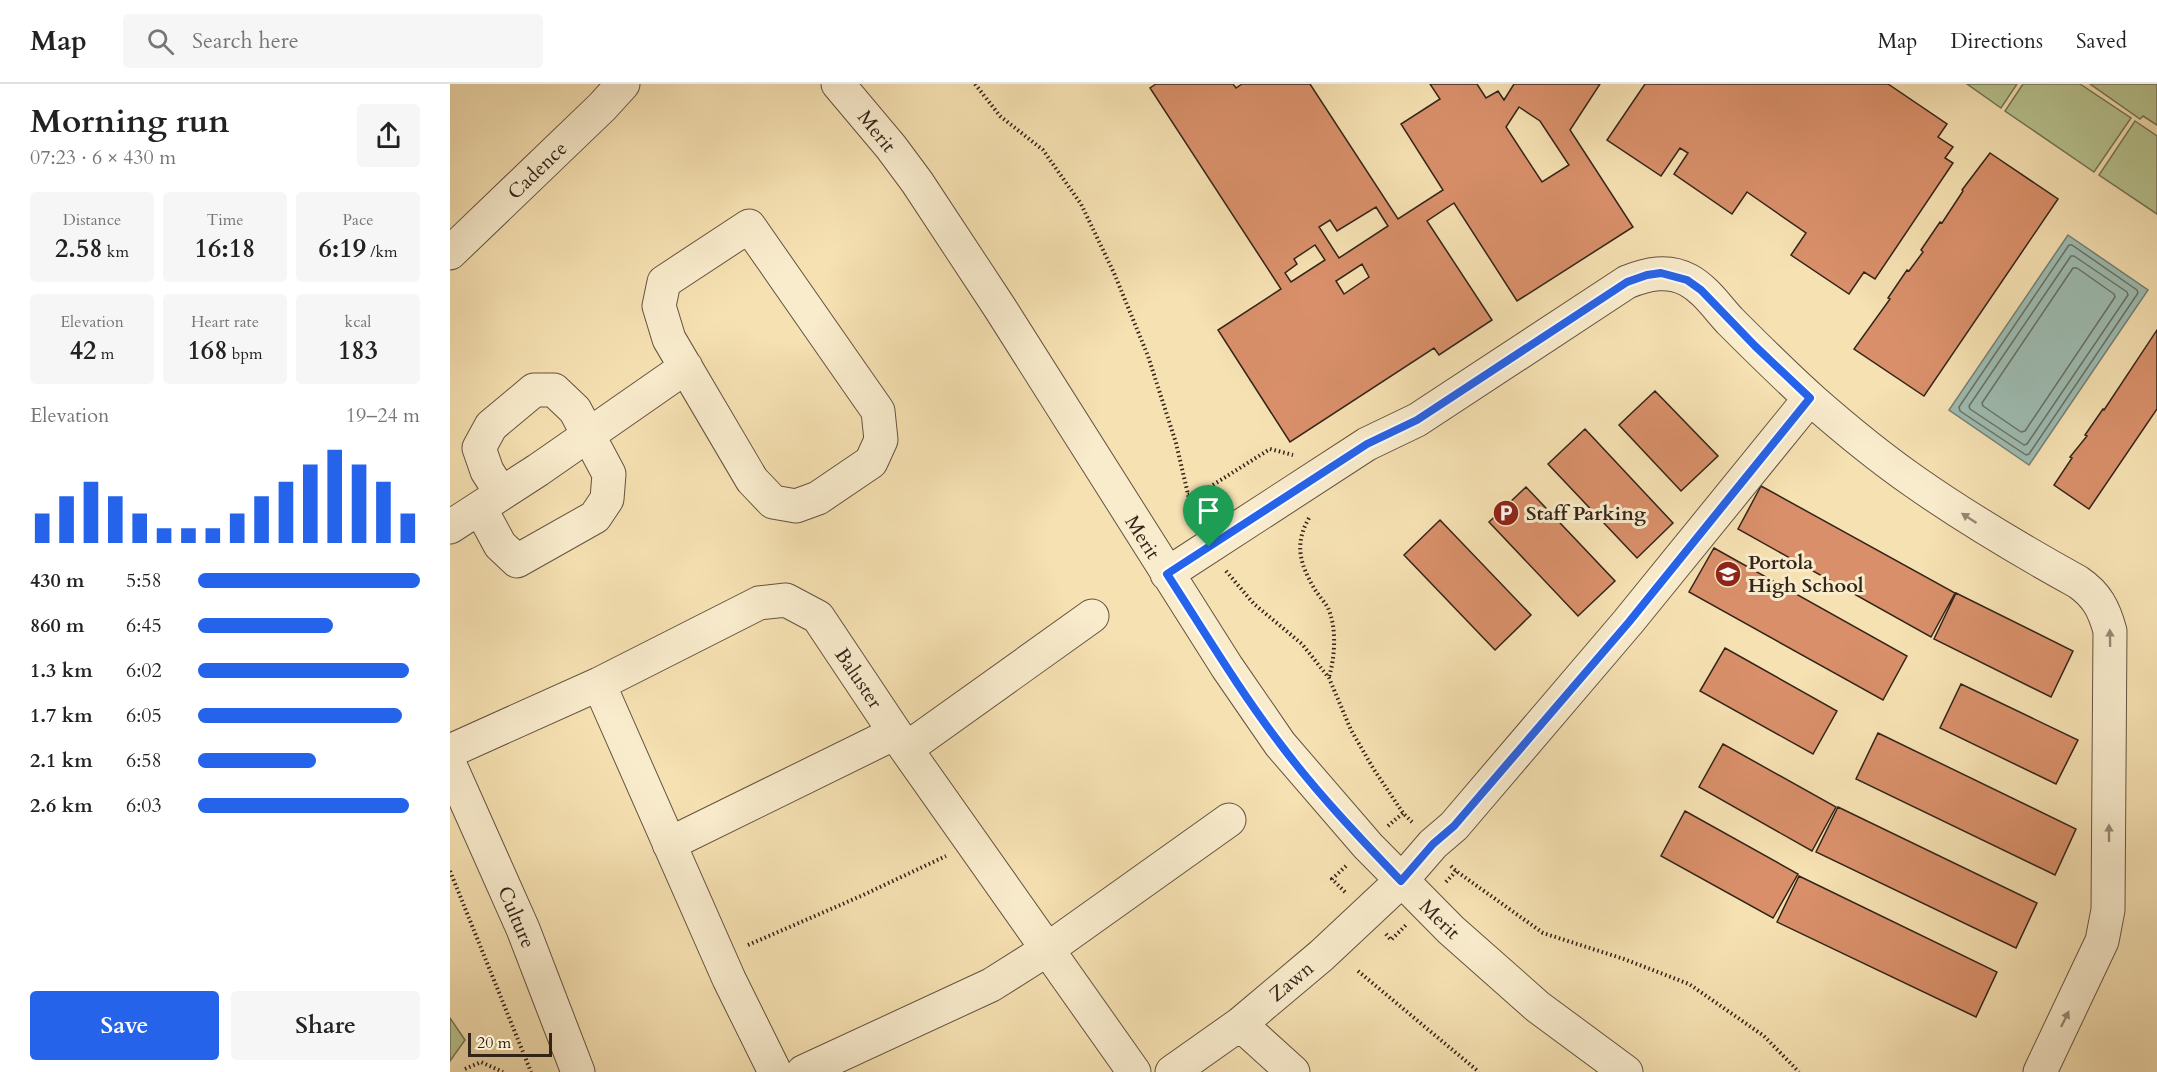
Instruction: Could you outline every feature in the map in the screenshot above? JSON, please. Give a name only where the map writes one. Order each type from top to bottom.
[{"type":"street","name":"Cadence","points":[[450,253],[623,84]]},
{"type":"street","name":"Merit","points":[[838,84],[917,182],[1000,308],[1227,668],[1280,744],[1322,795],[1401,881],[1451,930],[1538,1007],[1626,1072]]},
{"type":"street","points":[[749,225],[878,411],[881,440],[871,462],[818,498],[796,506],[773,502],[752,480],[686,366],[669,339],[659,306],[663,282],[749,225]]},
{"type":"street","points":[[1167,574],[1367,444],[1417,420],[1627,282],[1661,273],[1687,280],[1701,290],[1810,398],[1913,481],[1983,528],[2090,590],[2100,601],[2106,614],[2110,631],[2108,910],[2102,941],[2040,1072]]},
{"type":"street","points":[[450,527],[686,366]]},
{"type":"street","points":[[534,390],[554,390],[575,410],[609,474],[607,499],[595,517],[517,561],[501,545],[491,501],[487,471],[479,447],[491,426],[534,390]]},
{"type":"street","name":"Zawn","points":[[1173,1072],[1240,1024],[1322,955],[1401,881],[1433,844],[1454,826],[1629,622],[1810,398]]},
{"type":"street","name":"Baluster","points":[[450,751],[599,684],[759,603],[786,600],[819,618],[901,741],[1134,1072]]},
{"type":"street","points":[[669,844],[901,741],[1092,615]]},
{"type":"street","points":[[599,684],[720,958],[775,1072]]},
{"type":"street","name":"Culture","points":[[450,765],[523,929],[578,1072]]},
{"type":"street","points":[[803,1072],[991,985],[1048,949],[1228,820]]},
{"type":"street","points":[[1240,1024],[1293,1072]]},
{"type":"path","points":[[975,84],[1000,116],[1043,150],[1081,204],[1114,273],[1148,356],[1176,443],[1196,530],[1226,572],[1254,604],[1302,644],[1329,678],[1351,730],[1403,813],[1456,871],[1543,933],[1624,959],[1689,984],[1764,1036],[1799,1072]]},
{"type":"path","points":[[720,958],[974,843]]},
{"type":"path","points":[[450,871],[531,1072]]},
{"type":"path","points":[[1358,971],[1479,1072]]},
{"type":"path","points":[[465,1069],[481,1062],[504,1072]]},
{"type":"green space","points":[[1967,84],[2017,84],[2001,108]]},
{"type":"green space","points":[[2023,84],[2080,84],[2131,118],[2094,172],[2005,111]]},
{"type":"green space","points":[[2090,84],[2157,84],[2157,125],[2143,116],[2140,119]]},
{"type":"green space","points":[[2135,121],[2157,136],[2157,214],[2099,175]]},
{"type":"green space","points":[[450,1018],[465,1040],[450,1061]]},
{"type":"water","points":[[2068,235],[2148,290],[2029,465],[1949,410]]},
{"type":"building","points":[[1156,84],[1233,84],[1236,88],[1242,84],[1310,84],[1398,219],[1443,190],[1401,124],[1440,99],[1430,84],[1477,84],[1486,98],[1498,91],[1504,100],[1514,84],[1600,84],[1570,130],[1633,227],[1517,301],[1454,203],[1427,221],[1492,320],[1439,355],[1434,348],[1290,442],[1218,330],[1281,289],[1150,88]],"holes":[[[1519,107],[1540,121],[1569,165],[1542,182],[1506,127]],[[1376,207],[1388,226],[1339,258],[1319,227],[1330,220],[1337,231]],[[1315,245],[1325,260],[1291,282],[1285,273],[1297,264],[1294,259]],[[1362,264],[1369,277],[1344,294],[1336,281]]]},
{"type":"building","points":[[1645,84],[1888,84],[1947,124],[1938,137],[1953,147],[1945,158],[1953,163],[1875,279],[1864,272],[1849,294],[1791,255],[1806,233],[1747,192],[1732,214],[1674,174],[1688,153],[1680,148],[1661,176],[1607,140]]},
{"type":"building","points":[[1990,153],[2058,199],[1924,396],[1854,349],[1890,299],[1888,298],[1907,270],[1909,271],[1923,252],[1921,250],[1940,222],[1942,223],[1962,190]]},
{"type":"building","points":[[2157,330],[2157,409],[2089,509],[2054,485],[2072,458],[2070,457],[2087,436],[2085,435]]},
{"type":"building","points":[[1655,391],[1718,456],[1681,491],[1619,425]]},
{"type":"building","points":[[1585,429],[1673,523],[1637,558],[1548,464]]},
{"type":"building","points":[[1761,486],[1955,593],[1931,637],[1738,529]]},
{"type":"building","points":[[1526,487],[1615,581],[1578,616],[1489,522]]},
{"type":"building","points":[[1440,520],[1531,615],[1495,650],[1404,555]]},
{"type":"building","points":[[1714,548],[1907,656],[1883,700],[1689,592]]},
{"type":"building","points":[[1956,593],[2073,651],[2051,697],[1934,639]]},
{"type":"building","points":[[1725,648],[1837,711],[1813,754],[1700,691]]},
{"type":"building","points":[[1961,684],[2078,740],[2056,784],[1940,728]]},
{"type":"building","points":[[1878,733],[2076,829],[2055,875],[1856,779]]},
{"type":"building","points":[[1723,744],[1836,807],[1812,851],[1699,787]]},
{"type":"building","points":[[1838,807],[2037,903],[2016,948],[1816,852]]},
{"type":"building","points":[[1685,811],[1798,874],[1773,918],[1661,856]]},
{"type":"building","points":[[1799,876],[1997,972],[1976,1017],[1777,922]]},
{"type":"place","name":"Staff Parking","points":[[1506,513]]},
{"type":"place","name":"Portola High School","points":[[1728,574]]},
{"type":"route","points":[[1661,273],[1675,275],[1701,290],[1810,398],[1629,622],[1454,826],[1433,844],[1401,881],[1280,744],[1227,668],[1167,574],[1209,547],[1367,444],[1417,420],[1627,282],[1647,275],[1661,273]]}]
